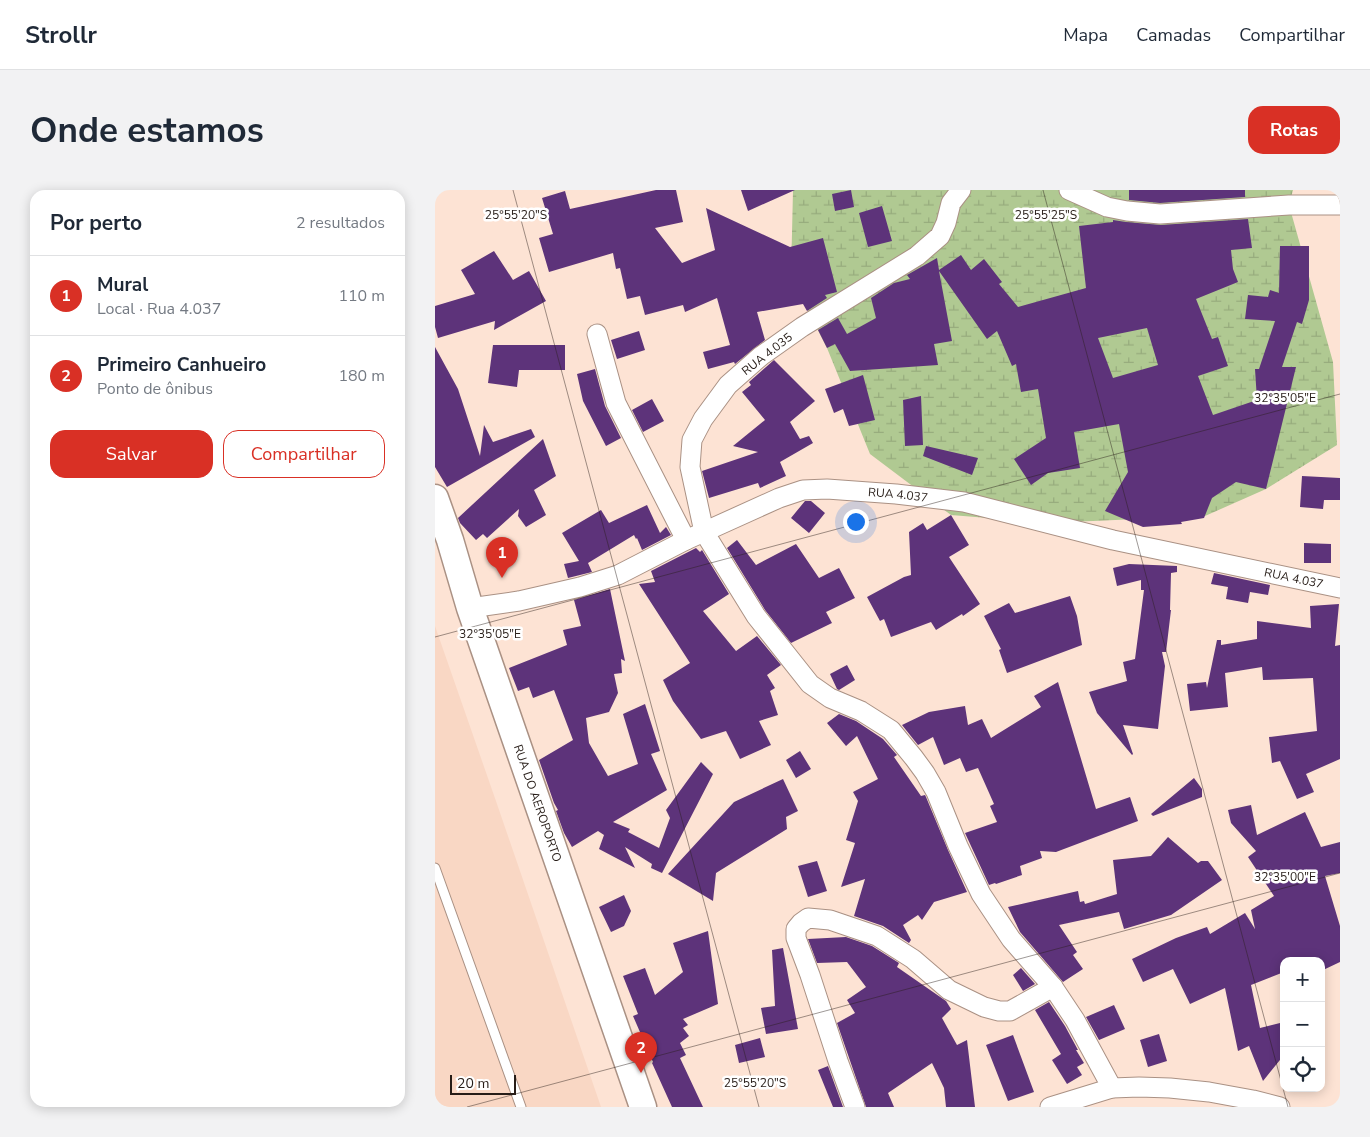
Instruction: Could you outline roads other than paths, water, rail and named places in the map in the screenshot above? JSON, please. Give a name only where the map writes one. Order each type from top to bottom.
[{"type":"main road","name":"RUA DO AEROPORTO","points":[[435,498],[450,540],[470,608],[643,1107]]},
{"type":"street","name":"RUA 4.035","points":[[961,190],[951,203],[940,236],[917,256],[802,328],[761,356],[728,385],[703,418],[692,440],[690,467],[704,532],[756,616],[810,684],[830,698],[861,711],[891,730],[914,758],[936,792],[958,846],[981,894],[1011,939],[1053,987],[1075,1020],[1112,1088]]},
{"type":"street","points":[[1069,190],[1107,207],[1160,214],[1289,205],[1340,205]]},
{"type":"street","points":[[597,334],[616,403],[686,540]]},
{"type":"street","name":"RUA 4.037","points":[[470,608],[519,601],[580,587],[618,575],[686,540],[779,498],[803,490],[827,489],[896,494],[964,502],[1113,540],[1340,588]]},
{"type":"street","points":[[855,1107],[796,938],[796,929],[801,922],[808,918],[830,920],[877,936],[913,959],[949,990],[984,1007],[999,1011],[1010,1011],[1053,987]]},
{"type":"street","points":[[1050,1107],[1112,1088],[1139,1087],[1199,1091],[1253,1100],[1281,1107]]},
{"type":"lane","points":[[435,868],[521,1107]]},
{"type":"place","name":"Mural","points":[[502,578]]},
{"type":"place","name":"Primeiro Canhueiro","points":[[641,1073]]}]
